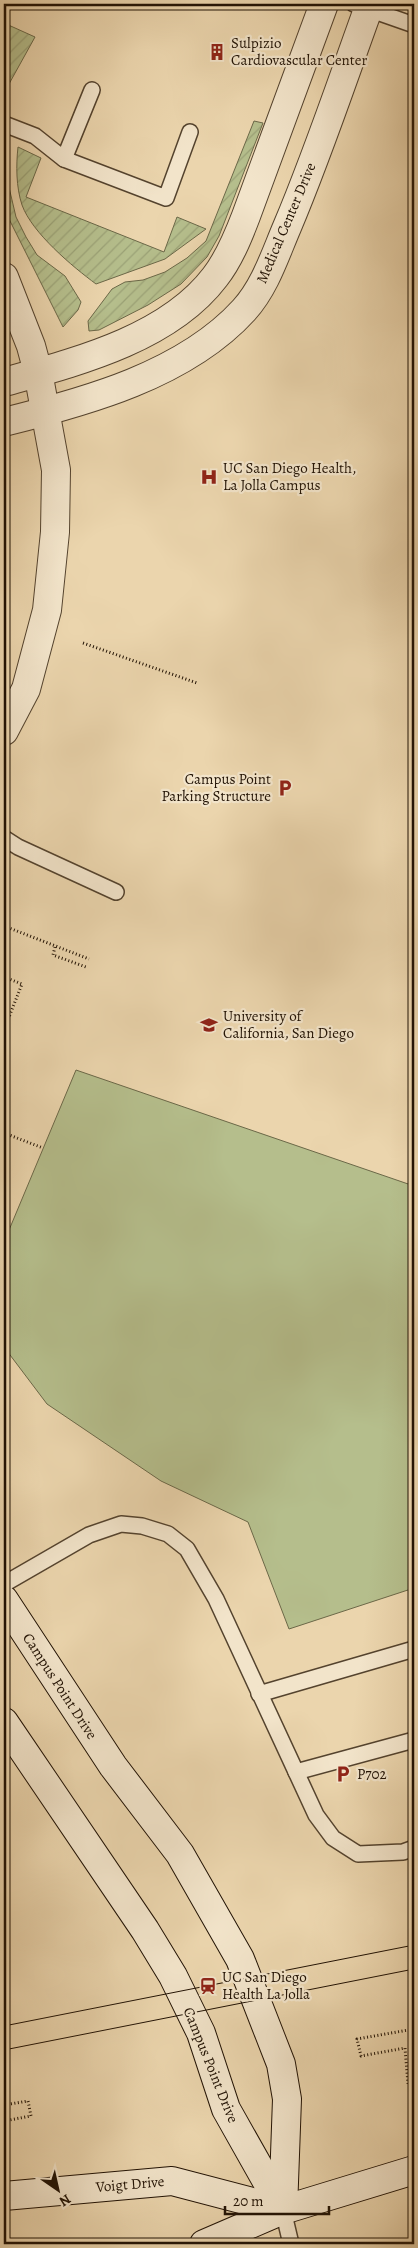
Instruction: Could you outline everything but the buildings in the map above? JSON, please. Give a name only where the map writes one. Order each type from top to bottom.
[{"type":"street","points":[[4,382],[133,339],[178,314],[214,278],[235,244],[324,4]]},
{"type":"street","name":"Medical Center Drive","points":[[4,422],[44,412],[104,393],[166,368],[217,335],[244,309],[266,276],[303,190],[364,5]]},
{"type":"street","points":[[4,276],[31,346],[38,372],[56,470],[55,532],[48,610],[26,690],[4,732]]},
{"type":"street","name":"Campus Point Drive","points":[[4,1600],[113,1766],[180,1854],[240,1960],[281,2064],[287,2099],[283,2210]]},
{"type":"street","name":"Campus Point Drive","points":[[4,1722],[146,1930],[173,1976],[201,2033],[226,2109],[283,2210]]},
{"type":"street","points":[[204,2244],[283,2210],[414,2170]]},
{"type":"street","name":"Voigt Drive","points":[[4,2196],[172,2180],[283,2210]]},
{"type":"lane","points":[[364,5],[414,25]]},
{"type":"lane","points":[[64,158],[92,90]]},
{"type":"lane","points":[[4,124],[35,136],[64,158],[166,198],[190,132]]},
{"type":"lane","points":[[4,838],[18,847],[116,892]]},
{"type":"lane","points":[[4,1584],[89,1535],[121,1524],[142,1526],[168,1534],[187,1549],[211,1591],[316,1815],[333,1838],[358,1854],[403,1852],[414,1848]]},
{"type":"lane","points":[[260,1694],[414,1649]]},
{"type":"lane","points":[[296,1772],[414,1740]]},
{"type":"lane","points":[[283,2210],[290,2244]]},
{"type":"path","points":[[83,644],[197,683]]},
{"type":"path","points":[[4,926],[89,959]]},
{"type":"path","points":[[56,947],[53,954],[86,967]]},
{"type":"path","points":[[4,977],[22,984],[4,1030]]},
{"type":"path","points":[[4,1133],[43,1148]]},
{"type":"path","points":[[408,2084],[405,2048],[361,2056],[357,2039],[414,2029]]},
{"type":"path","points":[[4,2106],[28,2101],[30,2116],[4,2121]]},
{"type":"green space","points":[[4,23],[35,37],[4,93]]},
{"type":"green space","points":[[254,121],[263,123],[219,236],[207,257],[181,284],[148,305],[99,330],[89,331],[88,321],[112,289],[125,282],[143,280],[165,272],[187,258],[206,241]]},
{"type":"green space","points":[[18,147],[41,158],[26,197],[164,252],[177,217],[206,229],[165,259],[96,284],[54,249],[27,216],[20,198],[18,183]]},
{"type":"green space","points":[[4,148],[8,161],[8,183],[16,217],[26,237],[37,255],[65,276],[81,302],[78,310],[63,327],[4,209]]},
{"type":"green space","points":[[76,1070],[414,1186],[414,1588],[289,1629],[248,1522],[161,1481],[47,1404],[4,1347],[4,1242]]},
{"type":"tram line","points":[[4,2026],[414,1945]]},
{"type":"tram line","points":[[4,2050],[414,1969]]},
{"type":"place","name":"Sulpizio Cardiovascular Center","points":[[217,52]]},
{"type":"place","name":"UC San Diego Health, La Jolla Campus","points":[[209,477]]},
{"type":"place","name":"Campus Point Parking Structure","points":[[285,788]]},
{"type":"place","name":"University of California, San Diego","points":[[209,1025]]},
{"type":"place","name":"P702","points":[[343,1774]]},
{"type":"place","name":"UC San Diego Health La Jolla","points":[[208,1986]]}]
